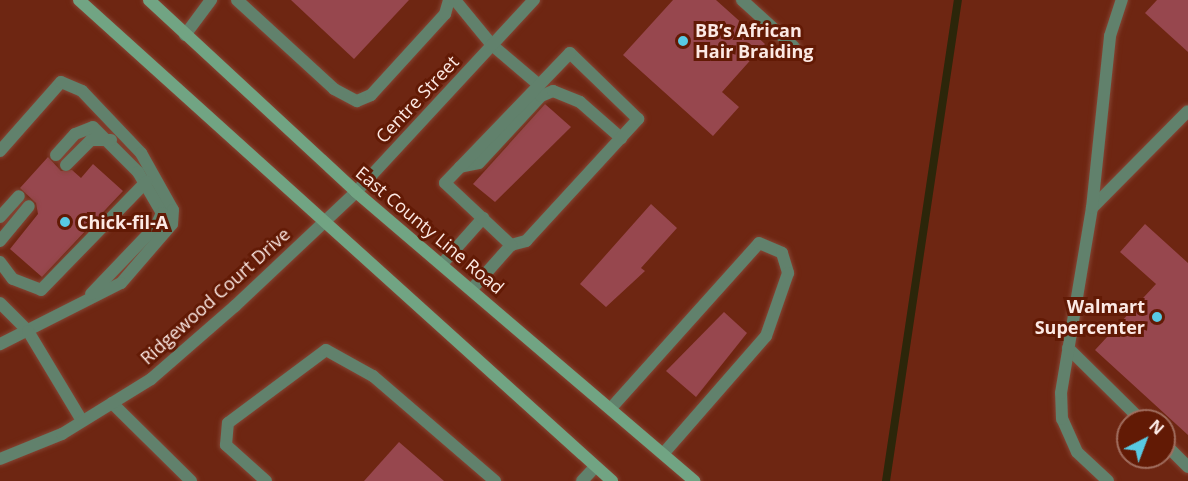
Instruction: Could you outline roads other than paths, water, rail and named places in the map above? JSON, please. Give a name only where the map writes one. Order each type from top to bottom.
[{"type":"main road","points":[[79,0],[594,468],[612,481]]},
{"type":"main road","name":"East County Line Road","points":[[149,0],[356,192],[612,407],[694,481]]},
{"type":"street","points":[[185,35],[211,0]]},
{"type":"street","points":[[237,0],[334,89],[357,101],[371,95],[430,30],[449,0]]},
{"type":"street","points":[[455,0],[492,45],[538,85]]},
{"type":"street","name":"Centre Street","points":[[323,220],[356,192],[534,0]]},
{"type":"street","points":[[742,0],[794,47]]},
{"type":"street","points":[[1108,481],[1077,452],[1062,419],[1068,348],[1092,208],[1110,36],[1122,0]]},
{"type":"street","points":[[472,289],[511,244],[526,241],[638,119],[570,53],[445,183],[511,244]]},
{"type":"street","points":[[0,151],[61,82],[82,91],[141,153],[168,194],[172,225],[121,283],[74,309],[0,344]]},
{"type":"street","points":[[460,167],[479,163],[541,96],[553,91],[580,102],[621,138]]},
{"type":"street","points":[[1092,208],[1188,111]]},
{"type":"street","points":[[56,155],[75,134],[93,127],[111,141],[146,182],[157,199],[160,220],[74,309]]},
{"type":"street","points":[[66,165],[91,140],[111,141]]},
{"type":"street","points":[[0,262],[13,279],[41,290],[146,182]]},
{"type":"street","points":[[0,217],[19,196]]},
{"type":"street","points":[[0,241],[29,206]]},
{"type":"street","points":[[442,264],[483,218]]},
{"type":"street","name":"Ridgewood Court Drive","points":[[0,459],[82,421],[151,378],[219,321],[323,220]]},
{"type":"street","points":[[612,407],[759,243],[782,254],[788,273],[766,336],[664,453]]},
{"type":"street","points":[[0,303],[28,331],[82,421]]},
{"type":"street","points":[[1068,348],[1130,409]]},
{"type":"street","points":[[266,481],[226,445],[228,423],[326,350],[373,376],[495,481]]},
{"type":"street","points":[[112,403],[191,481]]},
{"type":"street","points":[[1176,455],[1188,467]]},
{"type":"street","points":[[582,481],[594,468]]},
{"type":"waterway","points":[[886,481],[958,0]]},
{"type":"place","name":"BB’s African Hair Braiding","points":[[683,41]]},
{"type":"place","name":"Chick-fil-A","points":[[65,222]]},
{"type":"place","name":"Walmart Supercenter","points":[[1157,317]]}]
